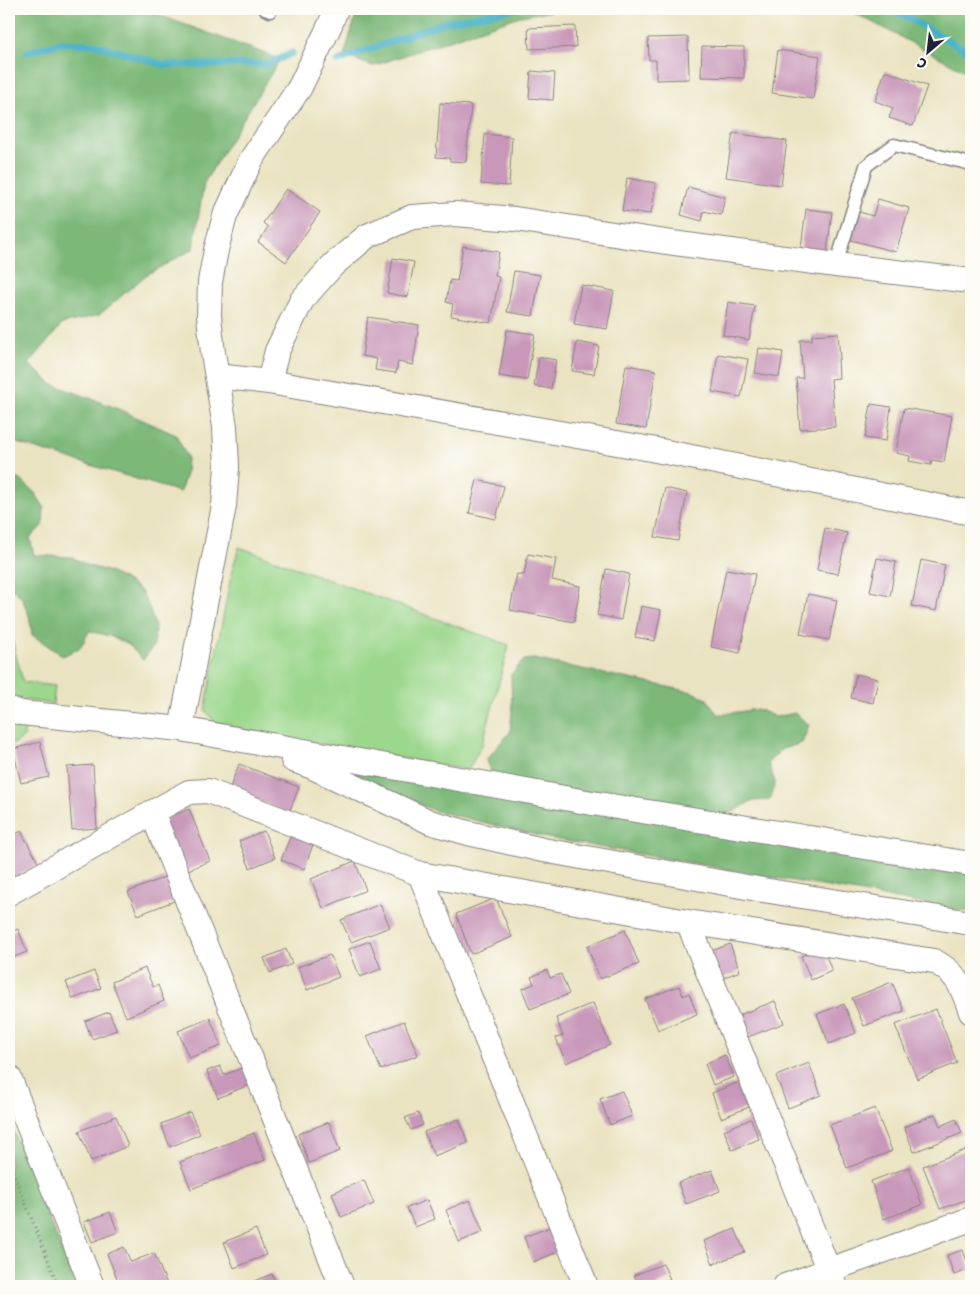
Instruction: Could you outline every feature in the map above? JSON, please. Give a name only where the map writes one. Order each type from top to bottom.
[{"type":"street","points":[[181,729],[224,506],[227,459],[225,427],[213,354],[210,316],[210,282],[216,250],[225,216],[251,160],[300,87],[336,9]]},
{"type":"street","points":[[269,382],[277,351],[302,300],[333,265],[367,236],[412,217],[455,214],[515,219],[666,242],[836,264],[971,277]]},
{"type":"street","points":[[217,376],[269,382],[651,450],[971,513]]},
{"type":"street","points":[[9,709],[21,713],[181,729],[592,803],[971,864]]},
{"type":"street","points":[[230,738],[310,766],[430,822],[468,833],[543,850],[753,888],[971,923]]},
{"type":"street","points":[[9,893],[189,792],[208,791],[420,874],[688,922],[934,961],[947,968],[960,983],[971,1012]]},
{"type":"street","points":[[152,812],[342,1286]]},
{"type":"street","points":[[420,874],[586,1286]]},
{"type":"street","points":[[688,922],[831,1278]]},
{"type":"street","points":[[9,1077],[92,1286]]},
{"type":"street","points":[[785,1286],[831,1278],[971,1219]]},
{"type":"lane","points":[[265,9],[270,11],[271,9]]},
{"type":"lane","points":[[836,264],[866,166],[894,145],[971,164]]},
{"type":"path","points":[[9,1162],[54,1275],[56,1286]]},
{"type":"green space","points":[[9,9],[142,9],[280,59],[204,183],[193,249],[146,275],[99,315],[62,324],[29,364],[52,384],[116,408],[176,435],[187,457],[186,474],[180,492],[17,443],[9,437]]},
{"type":"green space","points":[[358,9],[564,9],[520,16],[373,66],[344,56]]},
{"type":"green space","points":[[847,9],[971,9],[971,74]]},
{"type":"green space","points":[[9,476],[21,480],[35,493],[44,507],[43,525],[30,538],[34,555],[71,557],[89,566],[107,571],[141,591],[149,607],[155,627],[154,645],[143,660],[129,645],[110,636],[89,631],[81,647],[63,656],[32,635],[29,615],[21,596],[9,587]]},
{"type":"green space","points":[[239,547],[509,645],[482,745],[468,770],[218,726],[205,710],[232,571]]},
{"type":"green space","points":[[9,638],[12,639],[23,682],[55,686],[53,704],[9,696]]},
{"type":"green space","points":[[534,659],[692,692],[707,699],[718,715],[757,709],[776,717],[795,713],[809,725],[802,743],[782,749],[768,763],[775,782],[770,800],[751,801],[735,811],[717,816],[493,777],[486,760],[510,732],[512,713],[511,675],[524,660]]},
{"type":"green space","points":[[9,718],[24,722],[24,737],[9,747]]},
{"type":"green space","points":[[350,771],[971,871],[971,912],[548,838],[432,810]]},
{"type":"green space","points":[[9,1120],[76,1286],[9,1286]]},
{"type":"building","points":[[575,26],[576,47],[529,49],[528,28]]},
{"type":"building","points":[[688,37],[689,79],[656,80],[656,60],[649,60],[648,38]]},
{"type":"building","points":[[702,46],[744,47],[744,78],[701,77]]},
{"type":"building","points":[[778,50],[820,56],[813,99],[772,93]]},
{"type":"building","points":[[531,71],[555,73],[553,100],[529,98]]},
{"type":"building","points":[[885,71],[927,86],[913,126],[889,118],[893,108],[875,101]]},
{"type":"building","points":[[440,103],[471,105],[466,162],[450,161],[450,158],[436,157]]},
{"type":"building","points":[[733,133],[787,141],[781,185],[726,177]]},
{"type":"building","points":[[485,134],[512,137],[509,186],[481,184]]},
{"type":"building","points":[[627,178],[656,183],[651,214],[622,211]]},
{"type":"building","points":[[688,187],[725,197],[721,215],[704,211],[702,221],[681,215]]},
{"type":"building","points":[[286,189],[320,212],[286,262],[258,242],[268,227],[263,223]]},
{"type":"building","points":[[878,199],[909,208],[896,252],[851,240],[859,212],[873,216]]},
{"type":"building","points":[[806,209],[832,212],[827,252],[801,248]]},
{"type":"building","points":[[463,246],[499,252],[495,276],[499,277],[491,323],[451,316],[453,304],[446,302],[450,280],[457,281]]},
{"type":"building","points":[[393,258],[414,262],[408,297],[387,293]]},
{"type":"building","points":[[514,271],[540,275],[533,316],[507,312]]},
{"type":"building","points":[[581,285],[614,291],[607,329],[574,324]]},
{"type":"building","points":[[728,302],[755,306],[749,340],[723,335]]},
{"type":"building","points":[[368,317],[419,325],[413,365],[398,362],[396,373],[375,370],[377,359],[362,356]]},
{"type":"building","points":[[507,330],[535,334],[527,380],[499,376]]},
{"type":"building","points":[[838,333],[839,378],[831,379],[835,427],[800,429],[796,378],[803,378],[800,340],[812,340],[812,335]]},
{"type":"building","points":[[577,342],[599,346],[594,374],[572,371]]},
{"type":"building","points":[[759,348],[783,352],[779,377],[755,373]]},
{"type":"building","points":[[718,354],[748,359],[741,397],[712,392]]},
{"type":"building","points":[[539,357],[556,360],[551,389],[534,386]]},
{"type":"building","points":[[626,365],[656,370],[646,429],[616,424]]},
{"type":"building","points":[[871,404],[891,407],[886,441],[865,438]]},
{"type":"building","points":[[904,408],[952,416],[944,462],[932,460],[931,465],[909,461],[910,456],[896,453]]},
{"type":"building","points":[[477,480],[504,486],[496,519],[469,513]]},
{"type":"building","points":[[665,488],[687,493],[678,541],[655,537]]},
{"type":"building","points":[[825,528],[847,533],[838,574],[817,570]]},
{"type":"building","points":[[528,554],[556,559],[552,580],[580,586],[574,622],[510,610],[517,574],[524,575]]},
{"type":"building","points":[[877,558],[896,562],[890,596],[870,592]]},
{"type":"building","points":[[921,560],[945,565],[936,611],[912,606]]},
{"type":"building","points":[[606,569],[629,574],[621,620],[597,615]]},
{"type":"building","points":[[726,569],[755,574],[740,653],[711,647]]},
{"type":"building","points":[[808,594],[837,600],[829,640],[800,634]]},
{"type":"building","points":[[641,606],[661,610],[655,641],[635,637]]},
{"type":"building","points":[[856,674],[878,679],[873,703],[851,698]]},
{"type":"building","points":[[40,742],[49,777],[21,783],[13,749]]},
{"type":"building","points":[[239,764],[299,787],[289,813],[229,790]]},
{"type":"building","points":[[93,765],[97,828],[72,830],[67,767]]},
{"type":"building","points":[[189,809],[210,861],[183,872],[162,820]]},
{"type":"building","points":[[293,830],[315,839],[304,869],[281,860]]},
{"type":"building","points":[[21,831],[39,864],[9,880],[9,838]]},
{"type":"building","points":[[264,831],[275,858],[250,868],[239,841]]},
{"type":"building","points":[[355,861],[366,890],[323,908],[311,879]]},
{"type":"building","points":[[170,875],[179,899],[138,915],[128,892]]},
{"type":"building","points":[[496,898],[512,937],[471,954],[456,914]]},
{"type":"building","points":[[380,904],[390,927],[351,942],[341,920]]},
{"type":"building","points":[[18,929],[27,952],[9,959],[9,933]]},
{"type":"building","points":[[625,930],[639,964],[600,979],[587,946]]},
{"type":"building","points":[[370,941],[381,969],[360,977],[349,949]]},
{"type":"building","points":[[730,944],[740,971],[720,979],[709,952]]},
{"type":"building","points":[[823,948],[832,971],[811,980],[801,956]]},
{"type":"building","points":[[286,949],[292,964],[270,973],[264,958]]},
{"type":"building","points":[[330,955],[339,977],[307,990],[298,967]]},
{"type":"building","points":[[145,968],[153,987],[158,985],[164,1001],[126,1017],[112,982]]},
{"type":"building","points":[[547,970],[550,978],[561,974],[569,994],[530,1009],[522,989],[534,984],[531,977]]},
{"type":"building","points":[[94,971],[101,988],[73,999],[66,982]]},
{"type":"building","points":[[892,982],[904,1011],[864,1026],[852,998]]},
{"type":"building","points":[[679,986],[683,996],[689,993],[697,1014],[658,1030],[645,999]]},
{"type":"building","points":[[775,1001],[784,1023],[743,1039],[734,1017]]},
{"type":"building","points":[[593,1003],[610,1045],[566,1063],[556,1038],[563,1036],[556,1018]]},
{"type":"building","points":[[844,1004],[856,1033],[829,1044],[817,1014]]},
{"type":"building","points":[[936,1009],[957,1063],[917,1079],[895,1025]]},
{"type":"building","points":[[109,1012],[117,1030],[92,1039],[85,1021]]},
{"type":"building","points":[[210,1018],[221,1046],[189,1058],[178,1031]]},
{"type":"building","points":[[404,1021],[418,1055],[381,1070],[367,1036]]},
{"type":"building","points":[[725,1055],[734,1077],[713,1085],[705,1064]]},
{"type":"building","points":[[809,1063],[821,1095],[788,1108],[776,1076]]},
{"type":"building","points":[[220,1066],[224,1075],[244,1067],[251,1084],[218,1098],[207,1071]]},
{"type":"building","points":[[739,1082],[749,1107],[721,1118],[712,1093]]},
{"type":"building","points":[[622,1091],[632,1116],[610,1125],[600,1099]]},
{"type":"building","points":[[875,1108],[892,1151],[847,1168],[830,1125]]},
{"type":"building","points":[[190,1112],[200,1134],[170,1147],[161,1124]]},
{"type":"building","points":[[418,1113],[423,1125],[411,1130],[405,1118]]},
{"type":"building","points":[[935,1114],[940,1126],[956,1119],[962,1133],[914,1152],[904,1127]]},
{"type":"building","points":[[116,1116],[128,1146],[91,1161],[79,1131]]},
{"type":"building","points":[[459,1119],[468,1143],[434,1156],[424,1132]]},
{"type":"building","points":[[751,1119],[759,1139],[732,1150],[724,1130]]},
{"type":"building","points":[[329,1122],[340,1151],[309,1163],[298,1134]]},
{"type":"building","points":[[254,1133],[265,1160],[191,1189],[180,1162]]},
{"type":"building","points":[[971,1148],[971,1198],[940,1209],[923,1166]]},
{"type":"building","points":[[909,1167],[922,1205],[884,1219],[871,1181]]},
{"type":"building","points":[[712,1170],[720,1191],[686,1204],[678,1183]]},
{"type":"building","points":[[364,1180],[374,1204],[341,1217],[332,1193]]},
{"type":"building","points":[[427,1200],[435,1219],[415,1227],[407,1208]]},
{"type":"building","points":[[470,1200],[483,1232],[459,1242],[446,1210]]},
{"type":"building","points":[[110,1212],[118,1232],[92,1242],[84,1222]]},
{"type":"building","points":[[550,1227],[560,1251],[533,1262],[524,1237]]},
{"type":"building","points":[[256,1229],[266,1255],[234,1268],[224,1242]]},
{"type":"building","points":[[735,1229],[745,1252],[713,1264],[704,1241]]},
{"type":"building","points":[[124,1247],[131,1262],[154,1253],[167,1284],[162,1286],[120,1286],[107,1254]]},
{"type":"building","points":[[963,1250],[970,1269],[954,1275],[947,1255]]},
{"type":"building","points":[[663,1264],[670,1279],[657,1284],[658,1286],[639,1286],[634,1275]]},
{"type":"building","points":[[272,1274],[277,1286],[256,1286],[254,1281]]},
{"type":"waterway","points":[[338,61],[445,22],[512,9]]},
{"type":"waterway","points":[[887,9],[903,15],[971,53]]},
{"type":"waterway","points":[[27,52],[60,43],[94,44],[164,65],[268,64],[292,53]]}]
